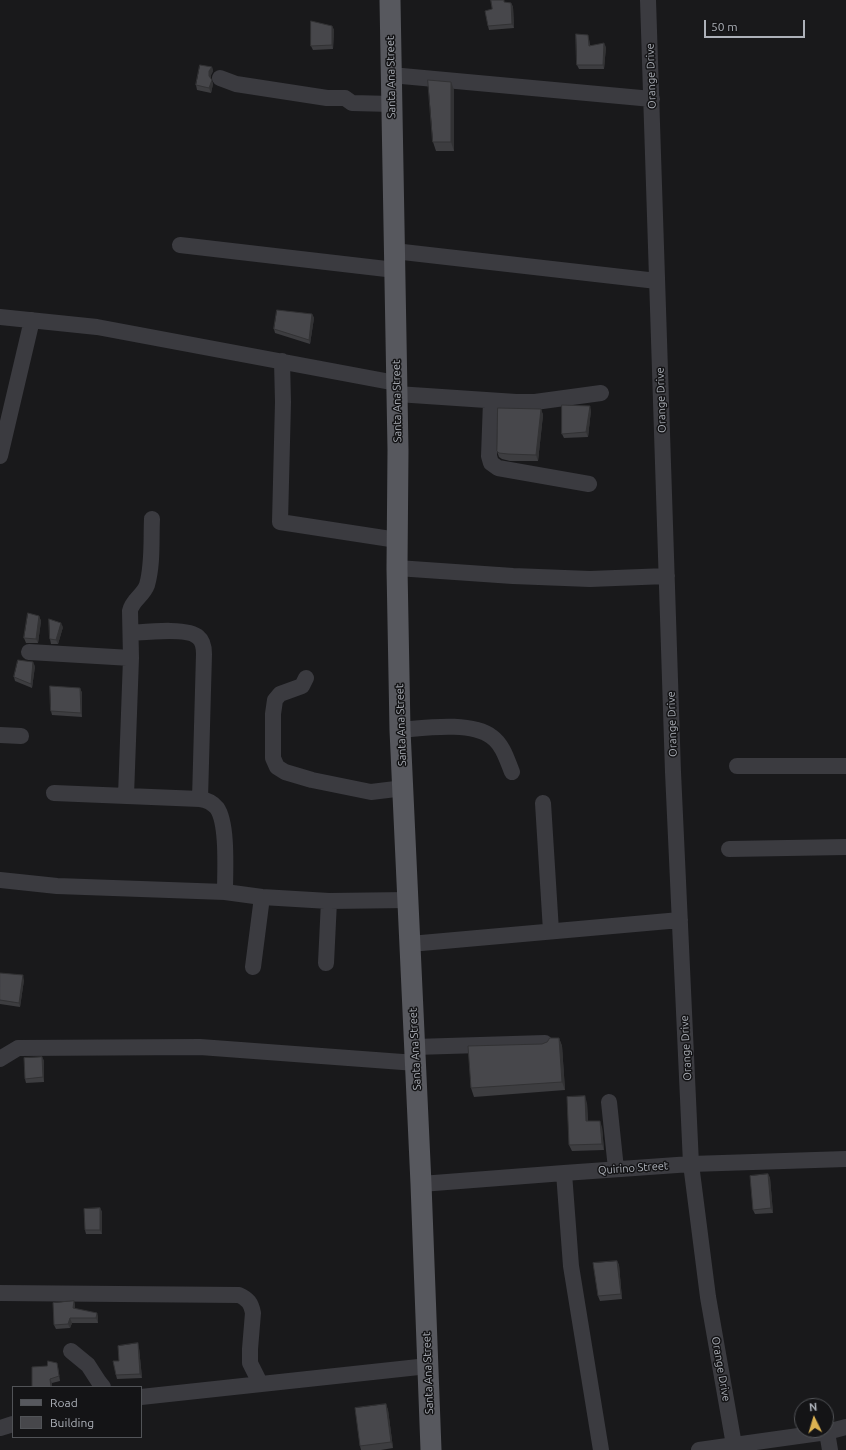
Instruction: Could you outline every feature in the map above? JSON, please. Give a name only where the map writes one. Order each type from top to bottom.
[{"type":"main road","name":"Santa Ana Street","points":[[390,0],[398,450],[397,568],[400,730],[404,788],[431,1450]]},
{"type":"street","name":"Orange Drive","points":[[648,0],[667,576],[691,1164],[708,1297],[734,1445]]},
{"type":"street","points":[[391,75],[652,99]]},
{"type":"street","points":[[220,78],[236,84],[327,98],[345,98],[352,103],[392,104]]},
{"type":"street","points":[[180,245],[657,280]]},
{"type":"street","points":[[0,317],[97,327],[282,361],[397,388],[491,401],[535,402],[601,393]]},
{"type":"street","points":[[0,456],[32,320]]},
{"type":"street","points":[[282,361],[280,522],[397,540]]},
{"type":"street","points":[[491,401],[489,456],[491,463],[498,468],[589,484]]},
{"type":"street","points":[[126,796],[131,658],[131,606],[146,587],[149,575],[152,519]]},
{"type":"street","points":[[397,568],[582,579],[667,576]]},
{"type":"street","points":[[131,633],[178,631],[191,633],[198,636],[203,644],[200,799]]},
{"type":"street","points":[[29,652],[131,658]]},
{"type":"street","points":[[306,678],[302,686],[280,694],[275,700],[272,714],[273,758],[277,767],[285,772],[312,780],[371,792],[404,788]]},
{"type":"street","points":[[400,730],[442,727],[458,727],[478,730],[492,736],[502,748],[512,772]]},
{"type":"street","points":[[0,735],[21,736]]},
{"type":"street","points":[[737,766],[846,766]]},
{"type":"street","points":[[54,793],[200,799],[209,801],[216,806],[223,823],[225,892]]},
{"type":"street","points":[[543,803],[551,931]]},
{"type":"street","points":[[729,850],[846,847]]},
{"type":"street","points":[[0,880],[57,886],[225,892],[262,898],[329,901],[408,900]]},
{"type":"street","points":[[253,967],[262,898]]},
{"type":"street","points":[[326,963],[329,901]]},
{"type":"street","points":[[410,944],[680,920]]},
{"type":"street","points":[[0,1059],[18,1048],[200,1047],[415,1055],[545,1043]]},
{"type":"street","points":[[609,1102],[616,1169]]},
{"type":"street","name":"Quirino Street","points":[[421,1184],[564,1172],[691,1164],[846,1159]]},
{"type":"street","points":[[564,1172],[572,1266],[600,1450]]},
{"type":"street","points":[[0,1293],[239,1295],[245,1297],[250,1302],[253,1313],[250,1363],[260,1383]]},
{"type":"street","points":[[71,1351],[88,1365],[102,1386]]},
{"type":"street","points":[[142,1397],[428,1366]]},
{"type":"street","points":[[0,1428],[12,1424]]},
{"type":"street","points":[[834,1431],[846,1428]]},
{"type":"street","points":[[699,1450],[794,1437]]},
{"type":"street","points":[[828,1438],[830,1450]]},
{"type":"building","points":[[491,0],[504,0],[504,2],[511,3],[512,24],[488,26],[485,11],[492,9]]},
{"type":"building","points":[[311,21],[332,26],[332,45],[311,46]]},
{"type":"building","points":[[576,34],[588,35],[589,46],[604,43],[603,65],[577,65]]},
{"type":"building","points":[[200,65],[212,67],[209,71],[209,76],[212,80],[209,88],[196,85]]},
{"type":"building","points":[[428,80],[451,82],[451,142],[433,142]]},
{"type":"building","points":[[277,310],[312,314],[309,340],[274,329]]},
{"type":"building","points":[[562,405],[590,406],[586,432],[562,434]]},
{"type":"building","points":[[498,408],[541,409],[536,455],[508,454],[499,453],[497,451]]},
{"type":"building","points":[[28,613],[39,616],[36,639],[24,638]]},
{"type":"building","points":[[49,619],[61,623],[56,640],[50,639]]},
{"type":"building","points":[[18,660],[33,662],[31,684],[14,677]]},
{"type":"building","points":[[50,686],[80,688],[81,713],[51,711]]},
{"type":"building","points":[[0,973],[23,975],[19,1003],[0,1000]]},
{"type":"building","points":[[550,1038],[559,1038],[562,1082],[471,1088],[468,1046],[542,1044],[547,1042]]},
{"type":"building","points":[[42,1057],[43,1077],[25,1079],[24,1058]]},
{"type":"building","points":[[585,1096],[586,1121],[600,1121],[602,1144],[569,1145],[567,1097]]},
{"type":"building","points":[[768,1174],[771,1208],[753,1210],[750,1176]]},
{"type":"building","points":[[100,1208],[100,1230],[85,1230],[84,1209]]},
{"type":"building","points":[[617,1261],[621,1294],[598,1296],[593,1263]]},
{"type":"building","points":[[74,1301],[73,1308],[97,1313],[96,1318],[70,1318],[68,1324],[54,1325],[53,1303]]},
{"type":"building","points":[[138,1343],[140,1374],[116,1375],[113,1361],[119,1361],[118,1346]]},
{"type":"building","points":[[48,1361],[57,1363],[59,1376],[50,1379],[51,1386],[32,1386],[32,1367],[47,1366]]},
{"type":"building","points":[[386,1404],[391,1442],[360,1446],[355,1408]]}]
